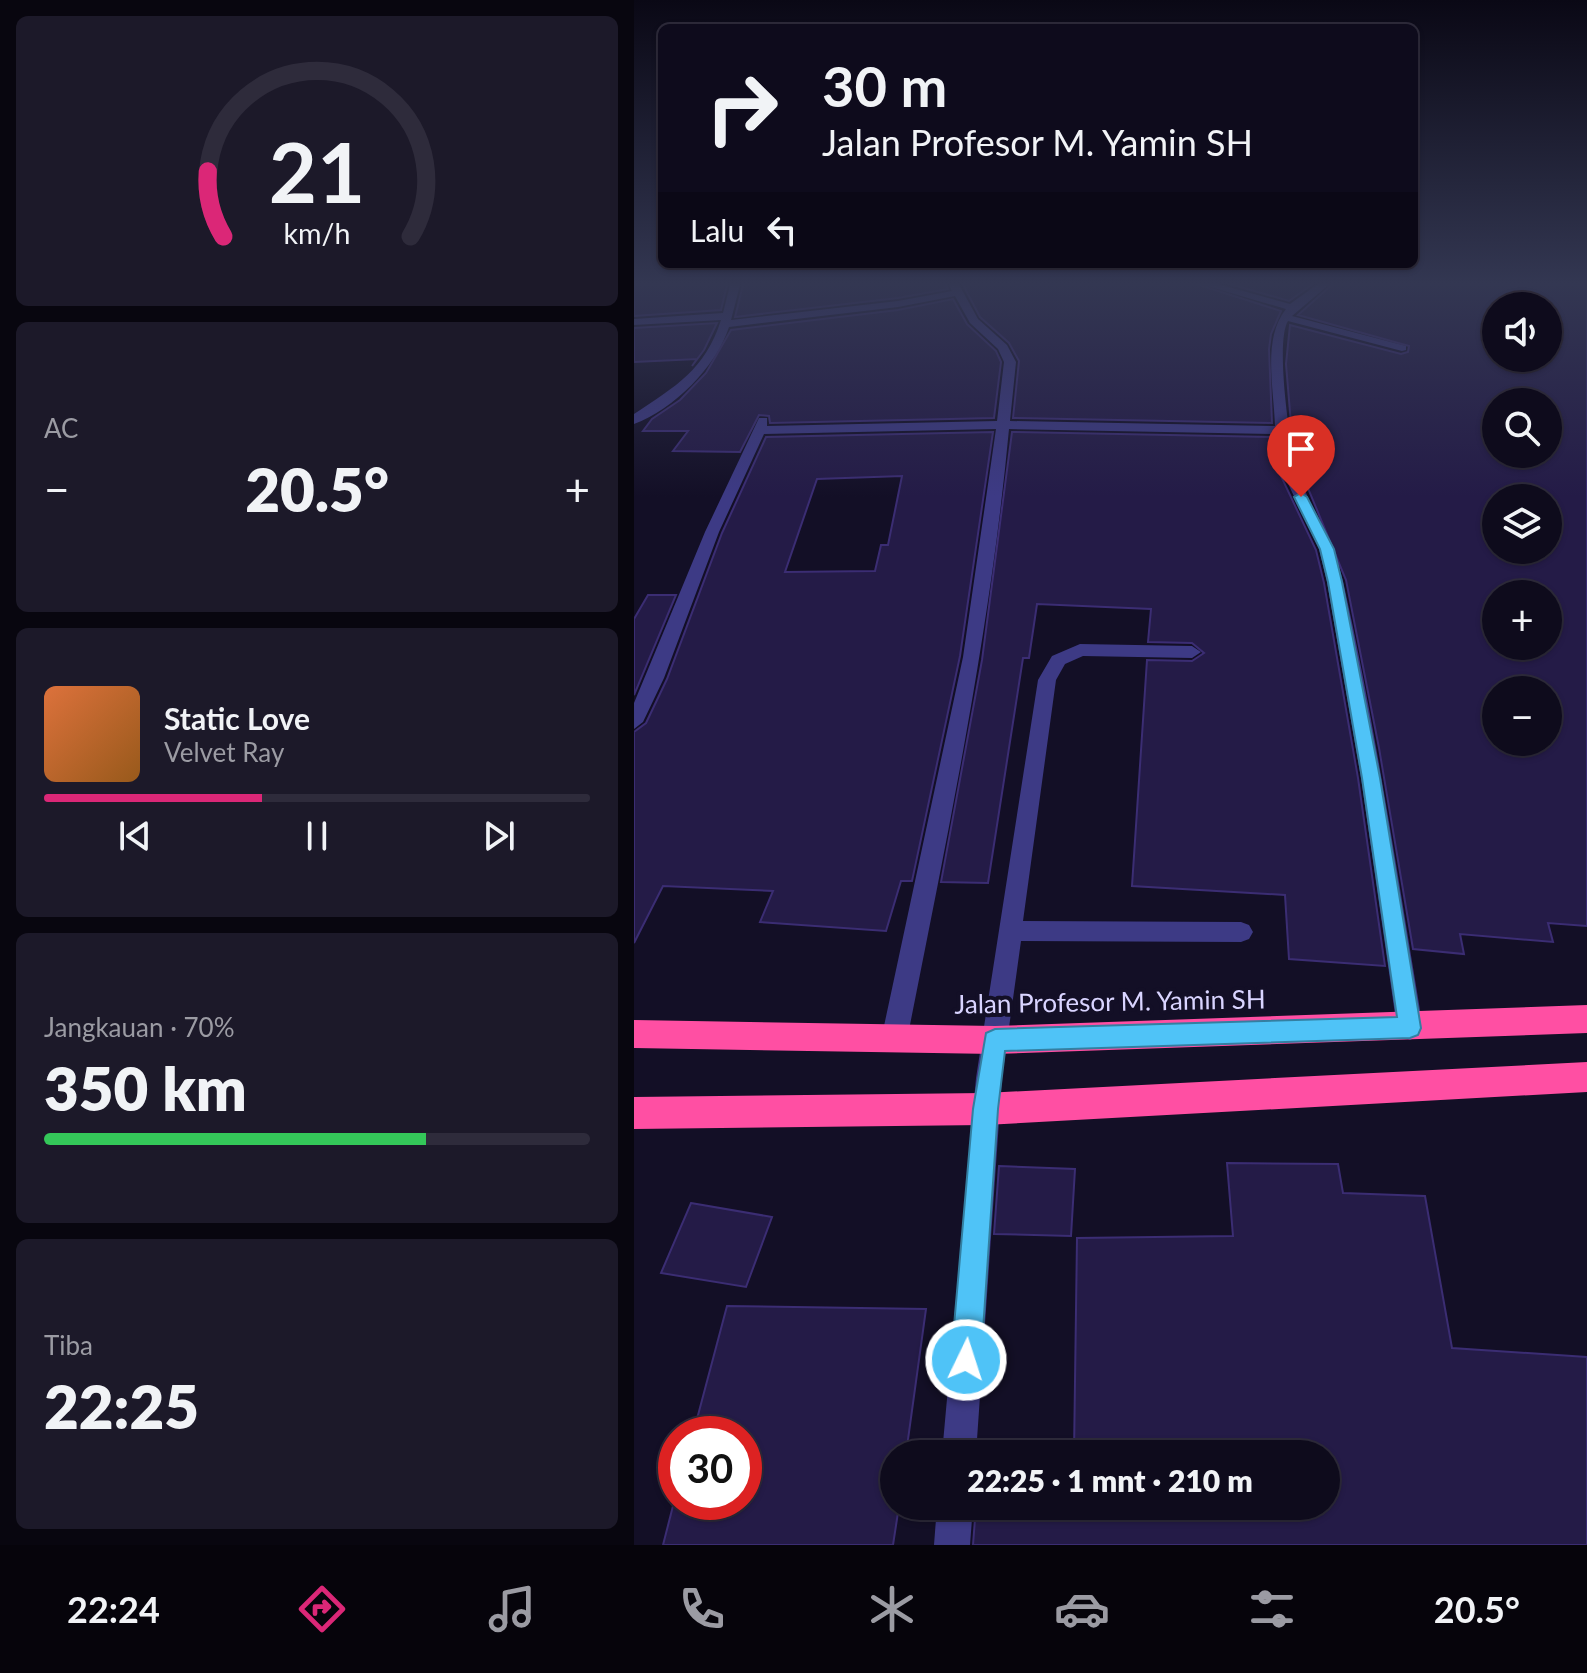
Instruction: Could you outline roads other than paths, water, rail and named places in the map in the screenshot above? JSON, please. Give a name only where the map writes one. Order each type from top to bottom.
[{"type":"highway","name":"Jalan Profesor M. Yamin SH","points":[[634,1034],[995,1040],[1410,1028],[1587,1019]]},
{"type":"highway","points":[[634,1113],[985,1109],[1587,1077]]},
{"type":"street","points":[[634,420],[697,373],[712,353]]},
{"type":"street","points":[[894,1040],[973,657],[998,486],[1010,362],[1007,353]]},
{"type":"street","points":[[1277,353],[1282,430],[1290,473],[1327,549],[1335,582],[1371,778],[1410,1028]]},
{"type":"street","points":[[634,722],[655,678],[712,532],[762,425],[1282,430]]},
{"type":"street","points":[[960,1440],[985,1109],[1047,680],[1054,665],[1067,654],[1080,650],[1192,652]]},
{"type":"street","points":[[1010,931],[1241,932]]},
{"type":"street","points":[[952,1545],[954,1520]]}]
